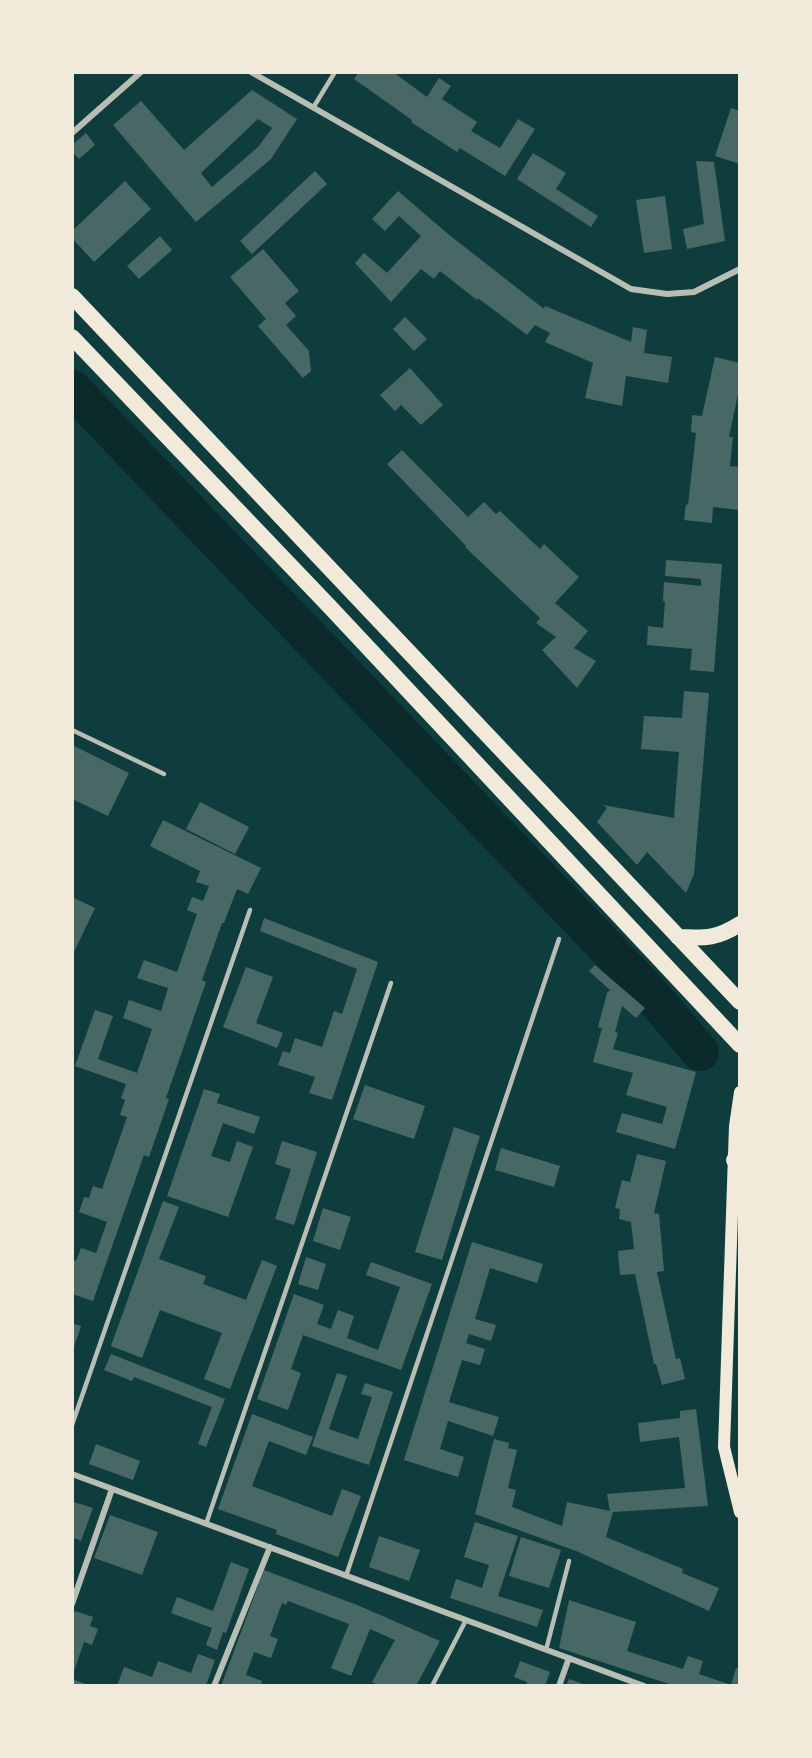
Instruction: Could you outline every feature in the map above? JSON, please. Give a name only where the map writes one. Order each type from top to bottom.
[{"type":"highway","points":[[72,296],[740,1002]]},
{"type":"highway","points":[[72,337],[322,598],[740,1046]]},
{"type":"highway","points":[[678,936],[707,938],[726,932],[740,924]]},
{"type":"main road","points":[[740,1092],[735,1126],[737,1157],[724,1447],[740,1512]]},
{"type":"street","points":[[72,134],[141,72]]},
{"type":"street","points":[[251,72],[631,289],[667,294],[694,292],[740,269]]},
{"type":"street","points":[[72,1474],[644,1686]]},
{"type":"street","points":[[72,1604],[111,1489]]},
{"type":"street","points":[[214,1686],[270,1547]]},
{"type":"street","points":[[559,1686],[569,1658]]},
{"type":"lane","points":[[313,108],[335,72]]},
{"type":"lane","points":[[72,730],[164,774]]},
{"type":"lane","points":[[72,1425],[250,910]]},
{"type":"lane","points":[[346,1576],[559,939]]},
{"type":"lane","points":[[206,1524],[391,983]]},
{"type":"lane","points":[[546,1650],[569,1561]]},
{"type":"lane","points":[[432,1686],[466,1620]]},
{"type":"building","points":[[359,72],[393,72],[427,97],[439,78],[451,86],[442,99],[477,122],[471,131],[500,148],[518,119],[535,129],[505,176],[460,148],[457,152],[411,122],[412,120],[354,79]]},
{"type":"building","points":[[252,90],[297,119],[271,159],[196,222],[113,125],[141,101],[184,150]],"holes":[[[258,119],[272,128],[258,147],[212,187],[201,173]]]},
{"type":"building","points":[[731,108],[740,111],[740,164],[715,156]]},
{"type":"building","points":[[86,133],[95,145],[79,159],[72,151],[72,145]]},
{"type":"building","points":[[533,153],[566,173],[556,189],[598,216],[591,227],[517,179]]},
{"type":"building","points":[[696,161],[714,162],[725,241],[687,249],[683,229],[704,224]]},
{"type":"building","points":[[315,171],[327,184],[252,254],[240,241]]},
{"type":"building","points":[[125,181],[151,209],[94,262],[72,238],[72,231]]},
{"type":"building","points":[[398,191],[448,234],[544,309],[545,306],[631,342],[633,327],[647,330],[644,353],[672,357],[668,383],[626,376],[622,406],[585,398],[593,363],[545,342],[550,333],[535,325],[527,335],[440,271],[434,279],[421,269],[391,302],[355,263],[364,253],[387,273],[421,236],[399,216],[385,231],[372,219]]},
{"type":"building","points":[[665,196],[672,249],[644,253],[636,200]]},
{"type":"building","points":[[160,236],[172,250],[139,279],[127,266]]},
{"type":"building","points":[[263,249],[299,291],[285,303],[296,316],[286,325],[309,351],[311,371],[303,378],[258,326],[266,319],[230,277]]},
{"type":"building","points":[[405,317],[427,339],[414,351],[393,329]]},
{"type":"building","points":[[715,357],[740,363],[740,384],[729,437],[733,437],[730,466],[740,467],[740,498],[739,510],[713,507],[712,523],[684,520],[686,504],[688,505],[696,433],[691,432],[692,415],[702,416]]},
{"type":"building","points":[[410,368],[443,405],[421,425],[401,405],[395,411],[380,395]]},
{"type":"building","points":[[402,450],[468,517],[484,502],[496,514],[500,511],[540,549],[544,544],[579,577],[555,603],[588,631],[574,648],[596,661],[577,688],[542,650],[556,637],[536,623],[540,618],[465,547],[387,464]]},
{"type":"building","points":[[666,560],[722,564],[714,672],[690,670],[692,649],[647,645],[648,626],[663,628],[664,582],[701,586],[701,579],[665,576]]},
{"type":"building","points":[[684,691],[709,693],[694,874],[686,893],[647,852],[637,865],[597,822],[607,808],[603,805],[674,818],[679,752],[641,749],[644,716],[682,718]]},
{"type":"building","points":[[72,745],[129,773],[108,816],[72,799]]},
{"type":"building","points":[[200,802],[249,827],[235,854],[186,829]]},
{"type":"building","points":[[163,820],[261,868],[248,894],[237,889],[224,923],[222,923],[202,980],[206,982],[166,1098],[169,1099],[149,1157],[144,1155],[93,1301],[72,1294],[72,1267],[81,1248],[96,1253],[107,1222],[79,1212],[84,1197],[89,1198],[93,1186],[102,1189],[127,1117],[120,1115],[125,1100],[121,1098],[126,1084],[75,1066],[95,1010],[113,1016],[98,1059],[137,1073],[152,1029],[123,1018],[129,1000],[161,1011],[168,988],[137,978],[144,960],[177,972],[197,914],[187,910],[192,897],[203,901],[209,886],[196,882],[200,871],[150,846]]},
{"type":"building","points":[[72,897],[95,908],[72,956]]},
{"type":"building","points":[[264,918],[378,962],[332,1100],[309,1093],[315,1077],[278,1065],[283,1051],[290,1053],[295,1038],[322,1047],[334,1011],[342,1014],[357,969],[260,931]]},
{"type":"building","points":[[595,965],[645,1008],[636,1018],[622,1006],[613,1049],[696,1072],[675,1149],[616,1132],[622,1113],[662,1124],[667,1107],[626,1095],[633,1073],[593,1062],[602,1028],[598,1027],[607,993],[610,990],[589,971]]},
{"type":"building","points":[[246,967],[273,977],[256,1023],[283,1033],[277,1048],[223,1027]]},
{"type":"building","points":[[365,1085],[425,1106],[414,1139],[353,1119]]},
{"type":"building","points":[[204,1089],[220,1094],[217,1103],[260,1117],[254,1134],[223,1123],[211,1156],[230,1162],[237,1141],[253,1147],[228,1217],[167,1196]]},
{"type":"building","points":[[454,1127],[480,1136],[442,1260],[415,1252]]},
{"type":"building","points":[[282,1141],[317,1152],[294,1225],[275,1219],[291,1169],[275,1164]]},
{"type":"building","points":[[501,1148],[560,1166],[554,1187],[495,1170]]},
{"type":"building","points":[[637,1154],[666,1161],[654,1213],[659,1214],[664,1271],[657,1272],[676,1359],[680,1358],[685,1379],[662,1385],[656,1364],[654,1364],[635,1274],[620,1275],[618,1251],[634,1249],[631,1222],[619,1219],[620,1209],[615,1208],[622,1180],[630,1182]]},
{"type":"building","points":[[163,1201],[179,1207],[159,1259],[206,1276],[203,1284],[246,1300],[262,1260],[277,1266],[230,1389],[204,1379],[222,1333],[160,1310],[142,1358],[111,1346]]},
{"type":"building","points":[[323,1208],[351,1217],[340,1250],[313,1241]]},
{"type":"building","points":[[472,1242],[543,1264],[537,1283],[490,1268],[475,1319],[496,1325],[491,1341],[469,1334],[466,1343],[485,1349],[480,1365],[462,1360],[449,1402],[499,1417],[493,1436],[448,1421],[440,1449],[464,1457],[458,1477],[404,1460]]},
{"type":"building","points":[[306,1257],[326,1264],[318,1290],[298,1284]]},
{"type":"building","points":[[371,1262],[432,1284],[401,1370],[303,1335],[291,1369],[301,1373],[288,1410],[257,1399],[294,1294],[324,1305],[317,1324],[331,1329],[338,1310],[354,1316],[347,1338],[378,1350],[400,1287],[366,1275]]},
{"type":"building","points":[[72,1323],[81,1326],[72,1353]]},
{"type":"building","points":[[111,1354],[225,1399],[206,1447],[198,1444],[212,1407],[134,1377],[132,1381],[104,1370]]},
{"type":"building","points":[[337,1373],[347,1376],[329,1429],[358,1439],[372,1397],[361,1394],[365,1383],[393,1392],[369,1465],[312,1446]]},
{"type":"building","points":[[696,1409],[708,1506],[613,1512],[606,1537],[683,1569],[682,1573],[719,1588],[709,1611],[576,1551],[475,1514],[494,1439],[509,1443],[508,1448],[517,1450],[508,1488],[516,1490],[512,1507],[562,1526],[567,1502],[610,1511],[607,1494],[685,1488],[679,1437],[640,1442],[638,1423],[680,1418],[680,1411]]},
{"type":"building","points":[[252,1414],[313,1437],[306,1455],[269,1441],[252,1486],[332,1516],[342,1489],[361,1496],[338,1557],[276,1534],[277,1530],[218,1509]]},
{"type":"building","points":[[96,1444],[140,1461],[133,1480],[89,1464]]},
{"type":"building","points":[[74,1502],[93,1508],[81,1541],[72,1537]]},
{"type":"building","points":[[110,1515],[158,1532],[142,1575],[94,1558]]},
{"type":"building","points":[[475,1522],[518,1536],[498,1596],[543,1610],[537,1627],[450,1598],[456,1579],[482,1588],[489,1565],[464,1557]]},
{"type":"building","points":[[379,1536],[420,1550],[409,1581],[369,1567]]},
{"type":"building","points":[[521,1537],[561,1550],[549,1588],[509,1576]]},
{"type":"building","points":[[231,1562],[249,1569],[226,1633],[223,1632],[217,1650],[206,1645],[212,1628],[171,1613],[177,1597],[213,1611]]},
{"type":"building","points":[[264,1570],[357,1605],[440,1641],[416,1686],[379,1686],[372,1682],[395,1640],[370,1629],[351,1676],[331,1668],[349,1624],[288,1601],[286,1605],[282,1603],[270,1636],[278,1639],[271,1658],[254,1652],[246,1675],[262,1681],[261,1686],[221,1686]]},
{"type":"building","points":[[569,1600],[636,1622],[627,1651],[683,1669],[688,1656],[703,1661],[699,1674],[731,1685],[736,1668],[740,1669],[740,1686],[675,1686],[559,1648]]},
{"type":"building","points":[[75,1611],[93,1617],[90,1626],[98,1629],[92,1645],[84,1642],[72,1677],[72,1619]]},
{"type":"building","points":[[198,1654],[215,1660],[206,1686],[117,1686],[124,1667],[152,1677],[158,1661],[191,1673]]},
{"type":"building","points":[[520,1661],[550,1672],[545,1686],[525,1686],[527,1682],[514,1677]]},
{"type":"building","points":[[72,1679],[91,1686],[72,1686]]},
{"type":"building","points":[[569,1679],[589,1686],[566,1686]]},
{"type":"waterway","points":[[72,389],[647,990],[700,1052]]}]
